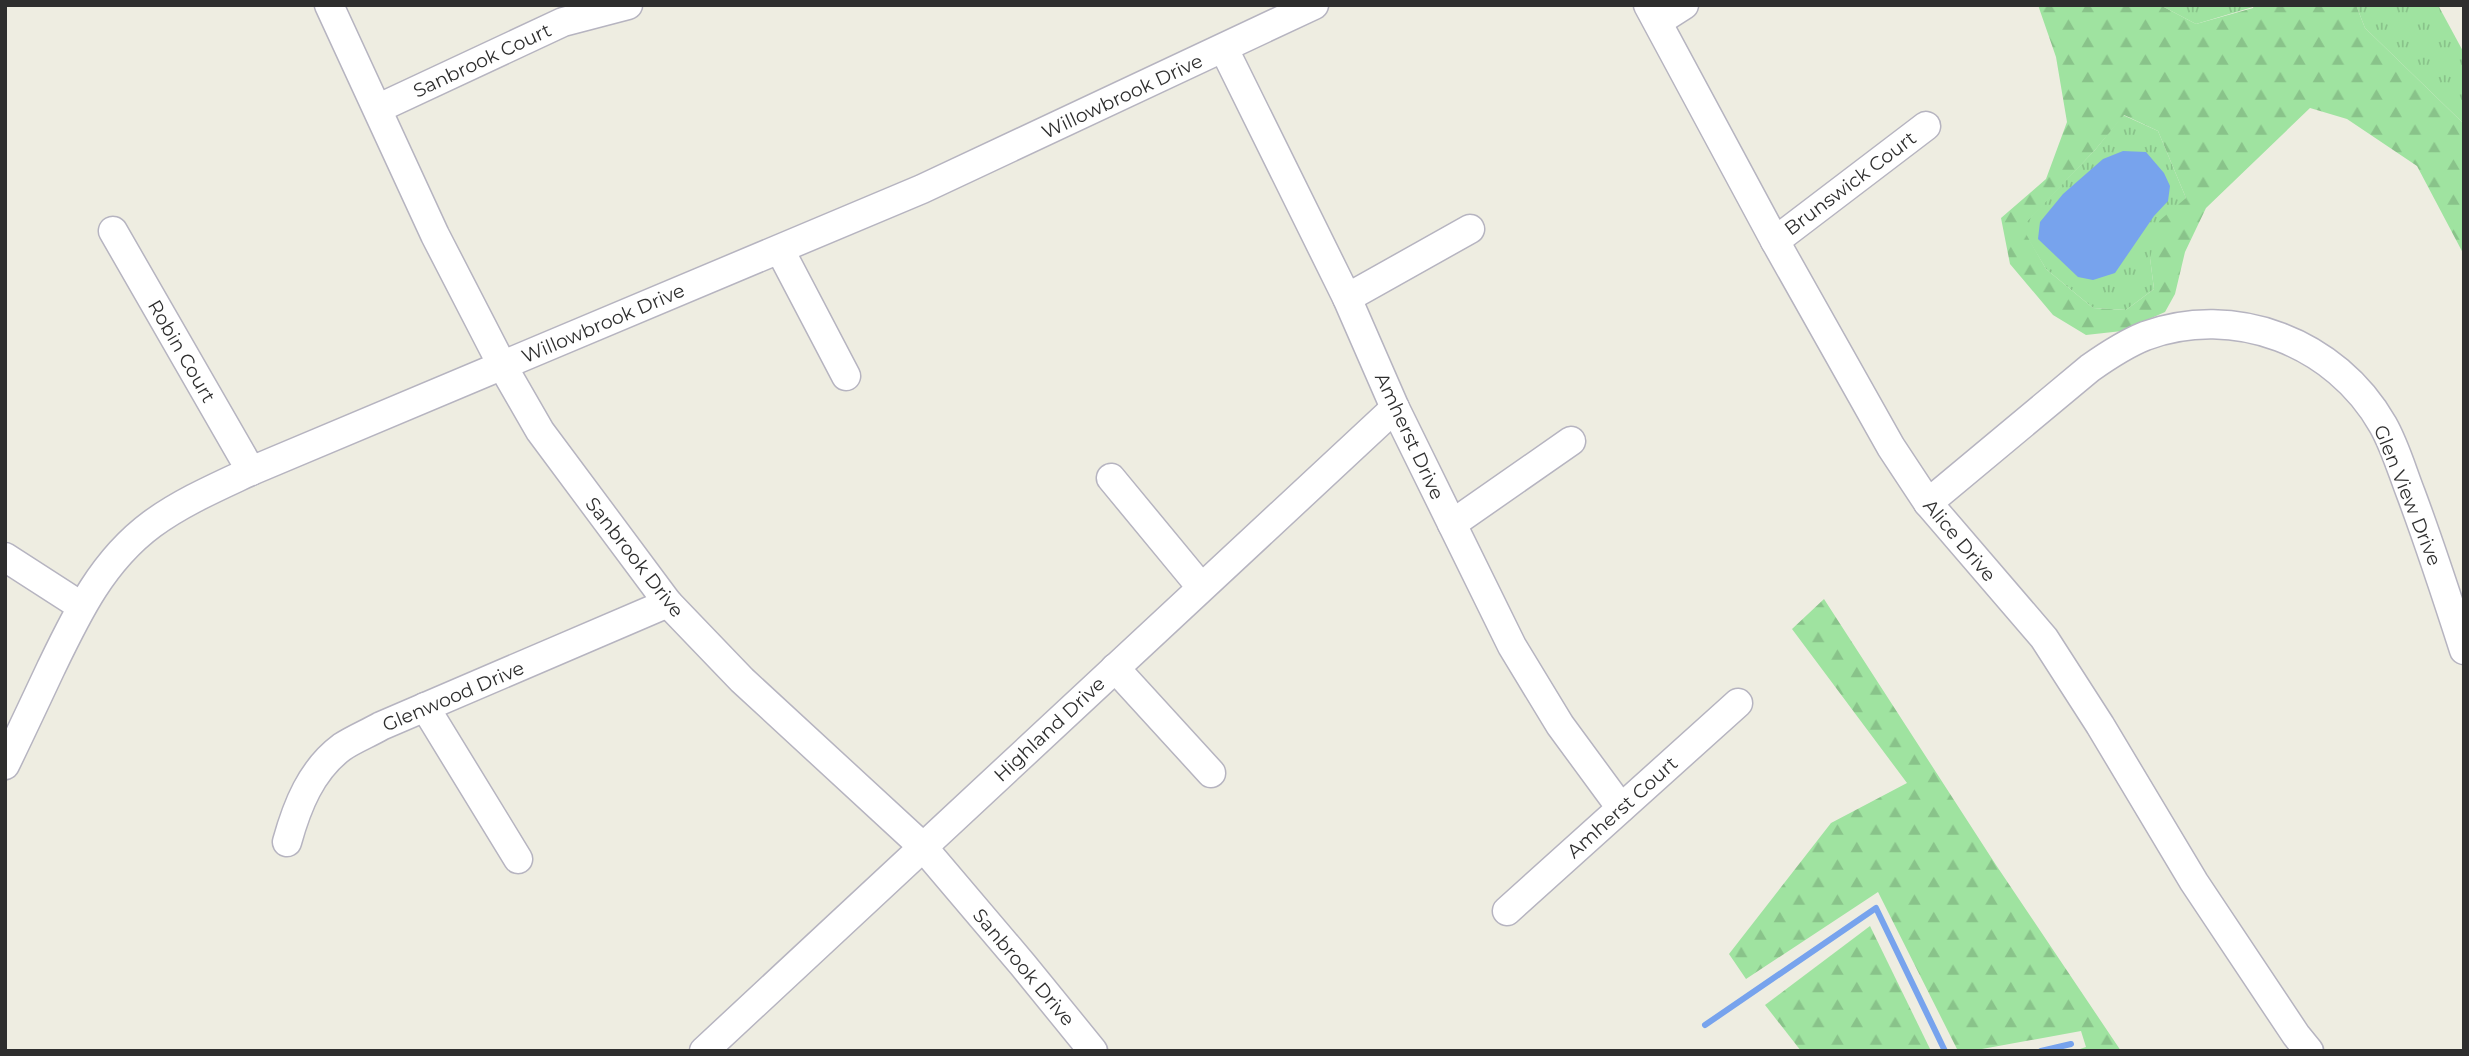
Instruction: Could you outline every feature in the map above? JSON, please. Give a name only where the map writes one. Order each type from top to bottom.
[{"type":"street","name":"Sanbrook Drive","points":[[329,5],[379,108],[435,234],[502,365],[540,431],[668,603],[742,680],[922,846],[1093,1051]]},
{"type":"street","name":"Sanbrook Court","points":[[379,108],[563,22],[628,5]]},
{"type":"street","name":"Willowbrook Drive","points":[[5,765],[81,606],[110,564],[150,526],[197,497],[251,471],[922,189],[1314,5]]},
{"type":"street","points":[[1653,13],[1684,5]]},
{"type":"street","name":"Alice Drive","points":[[1653,13],[1775,240],[1891,447],[1928,503],[2044,638],[2100,725],[2194,882],[2309,1051]]},
{"type":"street","name":"Amherst Drive","points":[[1224,49],[1347,298],[1395,408],[1512,646],[1539,694],[1622,808]]},
{"type":"street","name":"Brunswick Court","points":[[1775,240],[1926,126]]},
{"type":"street","points":[[1347,298],[1470,229]]},
{"type":"street","name":"Robin Court","points":[[113,231],[251,471]]},
{"type":"street","points":[[780,250],[846,376]]},
{"type":"street","name":"Glen View Drive","points":[[1928,503],[2090,368],[2112,353],[2144,336],[2178,327],[2231,324],[2248,327],[2294,342],[2338,370],[2382,424],[2430,545],[2464,650]]},
{"type":"street","name":"Highland Drive","points":[[722,1045],[922,846],[1395,408]]},
{"type":"street","points":[[1451,524],[1571,440]]},
{"type":"street","points":[[1111,478],[1201,587]]},
{"type":"street","points":[[5,557],[81,606]]},
{"type":"street","name":"Glenwood Drive","points":[[287,842],[295,813],[310,783],[322,766],[343,747],[381,726],[668,603]]},
{"type":"street","points":[[1115,668],[1211,774]]},
{"type":"street","name":"Amherst Court","points":[[1507,911],[1738,703]]},
{"type":"street","points":[[425,707],[518,859]]},
{"type":"green space","points":[[2038,5],[2160,5],[2196,24],[2253,8],[2254,5],[2356,5],[2365,28],[2464,124],[2464,255],[2417,166],[2347,119],[2310,108],[2206,208],[2185,252],[2175,294],[2165,312],[2122,331],[2086,335],[2053,315],[2010,264],[2001,218],[2046,179],[2067,122],[2056,57]],"holes":[[[2124,115],[2158,131],[2186,198],[2159,221],[2150,258],[2154,289],[2126,310],[2093,308],[2046,269],[2022,227],[2095,150]]]},
{"type":"green space","points":[[2160,5],[2254,5],[2196,24]]},
{"type":"green space","points":[[2356,5],[2438,5],[2464,53],[2464,124],[2365,28]]},
{"type":"green space","points":[[2123,115],[2158,131],[2186,198],[2150,258],[2154,289],[2126,310],[2093,308],[2046,269],[2021,227],[2095,150]]},
{"type":"green space","points":[[1824,599],[1996,865],[2121,1051],[2074,1051],[2086,1047],[2081,1031],[1958,1051],[1878,892],[1746,979],[1729,954],[1831,823],[1907,783],[1792,629]]},
{"type":"green space","points":[[1870,926],[1931,1051],[1801,1051],[1765,1005]]},
{"type":"water","points":[[2123,151],[2146,152],[2164,173],[2170,186],[2168,201],[2154,216],[2115,273],[2093,280],[2078,277],[2038,239],[2040,222],[2063,194],[2103,159]]},
{"type":"waterway","points":[[1705,1025],[1876,908],[1945,1051]]},
{"type":"waterway","points":[[2041,1051],[2071,1044]]}]
